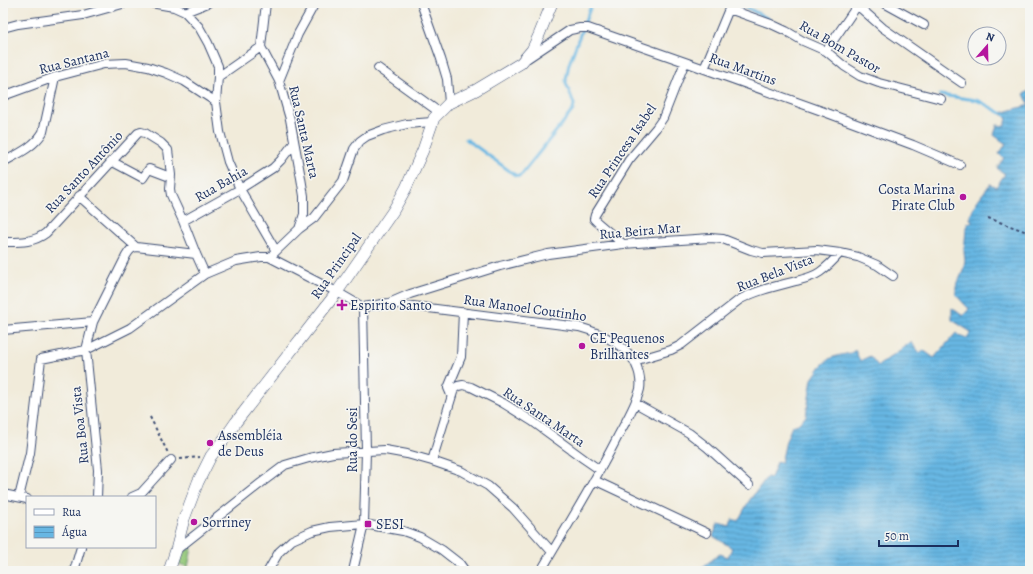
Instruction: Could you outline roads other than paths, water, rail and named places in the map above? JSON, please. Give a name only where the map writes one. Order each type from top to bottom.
[{"type":"street","points":[[3,28],[18,24],[83,15],[126,3]]},
{"type":"street","points":[[151,3],[174,7],[185,12],[198,27],[208,43],[218,66],[216,102],[220,132],[228,162],[240,189],[276,251]]},
{"type":"street","points":[[185,12],[208,3]]},
{"type":"street","points":[[218,77],[261,47],[266,3]]},
{"type":"street","points":[[279,81],[298,34],[315,3]]},
{"type":"street","points":[[421,3],[447,78],[449,103]]},
{"type":"street","name":"Rua Principal","points":[[170,571],[184,519],[198,482],[211,456],[337,292],[393,211],[406,188],[423,150],[432,122],[439,112],[449,103],[476,90],[521,63],[532,50],[552,3]]},
{"type":"street","points":[[884,3],[924,25]]},
{"type":"street","points":[[826,51],[858,4],[883,28],[962,83]]},
{"type":"street","name":"Rua Bom Pastor","points":[[704,69],[728,6],[771,24],[826,51],[844,66],[860,76],[878,83],[941,99]]},
{"type":"street","name":"Rua Martins","points":[[521,63],[570,30],[580,28],[596,31],[820,110],[913,145],[960,165]]},
{"type":"street","name":"Rua Santa Marta","points":[[261,47],[279,81],[290,119],[302,178],[304,196],[304,214],[299,229]]},
{"type":"street","name":"Rua Princesa Isabel","points":[[623,244],[594,219],[596,211],[629,160],[663,118],[686,62]]},
{"type":"street","name":"Rua Santana","points":[[3,96],[55,77],[104,64],[126,63],[148,67],[166,73],[184,81],[216,102]]},
{"type":"street","points":[[378,68],[439,112]]},
{"type":"street","points":[[3,162],[30,147],[39,138],[42,132],[55,77]]},
{"type":"street","points":[[269,257],[299,229],[314,218],[343,181],[354,149],[360,141],[372,134],[407,124],[432,122]]},
{"type":"street","name":"Rua Santo Antônio","points":[[3,242],[21,242],[40,238],[111,161],[138,133],[141,132],[145,133],[168,150],[170,190]]},
{"type":"street","name":"Rua Bahia","points":[[170,190],[183,221],[240,189],[273,168],[294,143]]},
{"type":"street","points":[[111,161],[144,178],[149,169],[170,177]]},
{"type":"street","points":[[79,196],[136,247],[196,254]]},
{"type":"street","points":[[183,221],[205,274]]},
{"type":"street","name":"Rua Beira Mar","points":[[389,303],[410,294],[492,268],[548,254],[623,244],[710,238],[723,239],[763,253],[817,250],[840,253],[858,257],[878,265],[892,276]]},
{"type":"street","name":"Rua Boa Vista","points":[[97,496],[98,470],[86,350],[93,322],[126,256],[132,248],[136,247]]},
{"type":"street","name":"Rua Bela Vista","points":[[634,361],[671,350],[680,345],[739,300],[748,295],[818,273],[830,264],[840,253]]},
{"type":"street","points":[[3,494],[23,498],[41,359],[86,350],[130,328],[205,274],[236,262],[261,257],[269,257],[363,307]]},
{"type":"street","name":"Rua Manoel Coutinho","points":[[363,307],[389,303],[573,326],[592,330],[608,338],[622,347],[634,361],[639,371],[640,387],[634,403],[600,470],[541,571]]},
{"type":"street","name":"Rua do Sesi","points":[[353,571],[364,524],[366,451],[363,307]]},
{"type":"street","points":[[432,461],[452,395],[448,388],[461,357],[463,312]]},
{"type":"street","points":[[3,330],[93,322]]},
{"type":"street","name":"Rua Santa Marta","points":[[452,395],[454,389],[463,385],[471,387],[503,403],[532,421],[600,470]]},
{"type":"street","points":[[634,403],[689,433],[750,485]]},
{"type":"street","points":[[176,550],[286,465],[333,453],[385,450],[407,454],[461,471],[488,486],[513,508],[552,552]]},
{"type":"street","points":[[134,496],[141,493],[171,460]]},
{"type":"street","points":[[594,480],[707,533]]},
{"type":"street","points":[[268,571],[279,552],[292,540],[312,531],[330,527],[364,524],[403,531],[420,537],[442,550],[460,564],[465,571]]},
{"type":"street","points":[[74,571],[82,548]]},
{"type":"water","points":[[1030,90],[1030,571],[697,571],[720,554],[728,557],[732,548],[713,536],[718,524],[730,527],[732,519],[738,521],[749,501],[767,477],[771,478],[777,462],[781,463],[786,441],[792,426],[798,424],[806,416],[812,379],[821,366],[829,359],[851,353],[855,350],[860,361],[870,356],[878,366],[911,342],[920,353],[923,350],[934,358],[956,333],[966,339],[971,332],[952,320],[952,308],[963,316],[969,309],[956,295],[956,287],[963,271],[965,260],[964,252],[967,224],[973,221],[970,219],[971,213],[978,200],[990,184],[996,187],[1005,174],[997,168],[1004,158],[999,154],[1006,144],[994,135],[997,125],[1005,126],[1007,119],[1001,113],[1029,105],[1024,94]]},
{"type":"waterway","points":[[466,139],[515,175],[519,176],[522,174],[573,110],[574,104],[566,83],[566,79],[569,64],[592,3]]},
{"type":"waterway","points":[[738,3],[769,19]]},
{"type":"waterway","points":[[940,95],[976,100],[1001,113]]},
{"type":"place","name":"Costa Marina Pirate Club","points":[[963,197]]},
{"type":"place","name":"Espirito Santo","points":[[342,305]]},
{"type":"place","name":"CE Pequenos Brilhantes","points":[[582,346]]},
{"type":"place","name":"Assembléia de Deus","points":[[210,443]]},
{"type":"place","name":"Sorriney","points":[[194,522]]},
{"type":"place","name":"SESI","points":[[368,524]]}]
